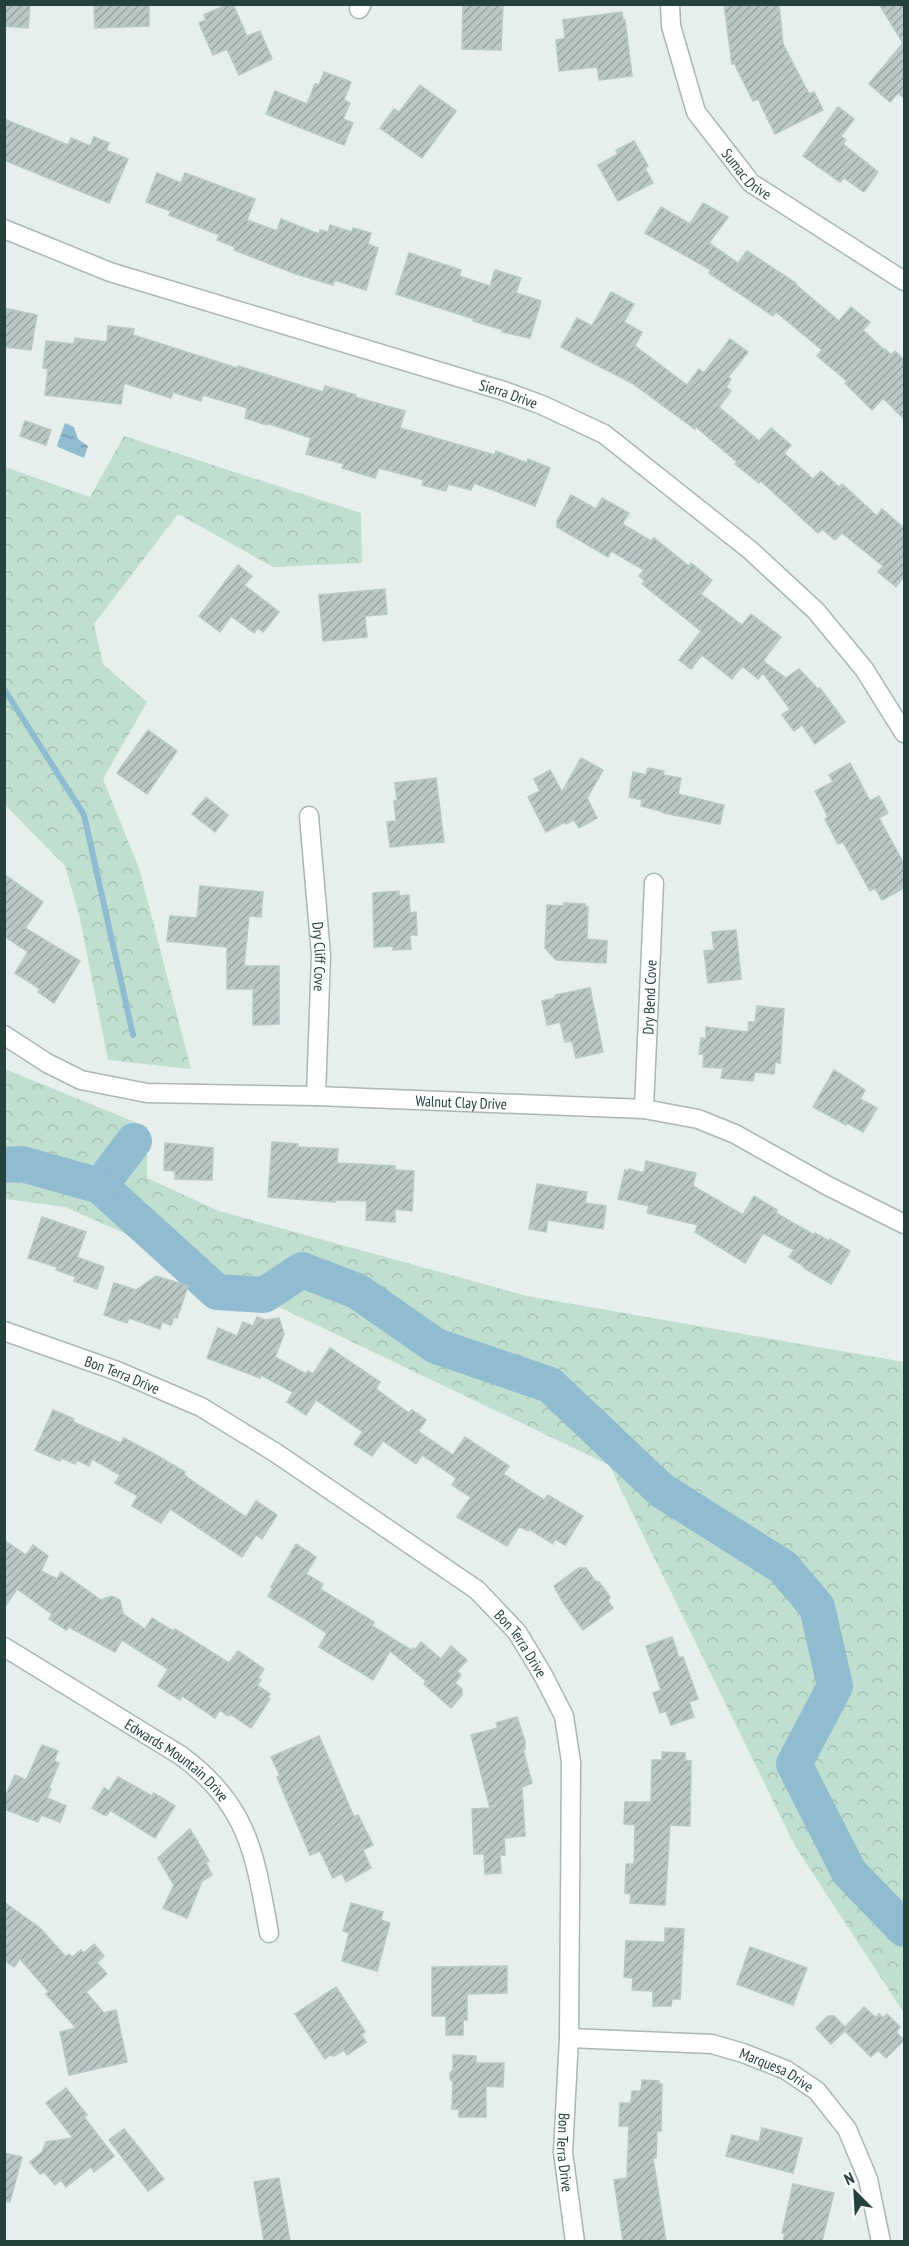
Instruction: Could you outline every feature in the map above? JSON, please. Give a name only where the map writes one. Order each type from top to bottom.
[{"type":"street","name":"Sumac Drive","points":[[670,4],[671,26],[696,112],[751,183],[904,281]]},
{"type":"street","name":"Sierra Drive","points":[[4,229],[110,272],[504,391],[542,405],[604,434],[750,550],[816,611],[864,669],[904,733]]},
{"type":"street","name":"Dry Cliff Cove","points":[[309,816],[321,955],[316,1096]]},
{"type":"street","name":"Dry Bend Cove","points":[[644,1109],[654,883]]},
{"type":"street","name":"Walnut Clay Drive","points":[[4,1035],[47,1063],[81,1080],[147,1093],[316,1096],[644,1109],[698,1119],[735,1134],[828,1186],[904,1224]]},
{"type":"street","name":"Bon Terra Drive","points":[[4,1331],[117,1371],[201,1407],[276,1453],[477,1590],[517,1632],[543,1674],[564,1716],[571,1762],[569,2038],[563,2152],[575,2241]]},
{"type":"street","name":"Edwards Mountain Drive","points":[[4,1647],[203,1771],[241,1822],[253,1850],[269,1933]]},
{"type":"street","name":"Marquesa Drive","points":[[569,2038],[712,2044],[786,2070],[817,2091],[847,2129],[868,2179],[881,2241]]},
{"type":"green space","points":[[124,436],[361,513],[362,563],[273,567],[178,514],[94,624],[103,664],[147,702],[103,779],[139,868],[191,1069],[108,1060],[79,914],[65,866],[5,805],[5,467],[90,497]]},
{"type":"green space","points":[[5,1069],[147,1127],[147,1178],[219,1211],[527,1296],[904,1362],[904,2013],[795,1846],[609,1465],[131,1236],[65,1207],[5,1199]]},
{"type":"water","points":[[65,423],[74,427],[78,439],[88,446],[84,458],[58,447]]},
{"type":"building","points":[[4,4],[30,4],[28,28],[4,26]]},
{"type":"building","points":[[94,4],[149,4],[149,26],[95,28]]},
{"type":"building","points":[[233,4],[247,36],[260,31],[272,59],[239,75],[227,49],[213,55],[199,23],[206,20],[204,15]]},
{"type":"building","points":[[463,4],[503,4],[501,50],[462,49]]},
{"type":"building","points":[[724,4],[779,4],[783,44],[809,94],[814,92],[823,110],[775,134],[758,99],[753,101],[734,63],[732,64]]},
{"type":"building","points":[[879,4],[904,4],[904,98],[898,93],[890,102],[869,84],[903,43]]},
{"type":"building","points":[[622,12],[632,76],[599,80],[597,67],[559,71],[556,40],[565,38],[563,20]]},
{"type":"building","points":[[324,72],[351,82],[344,100],[350,103],[343,119],[353,123],[344,145],[266,114],[275,91],[307,104],[315,84],[319,85]]},
{"type":"building","points":[[420,85],[456,111],[422,158],[380,128],[394,109],[399,112]]},
{"type":"building","points":[[838,107],[854,119],[841,136],[846,140],[843,144],[878,172],[864,192],[844,178],[840,182],[803,156]]},
{"type":"building","points":[[4,119],[68,145],[71,138],[90,146],[94,137],[109,143],[106,150],[128,159],[109,203],[4,160]]},
{"type":"building","points":[[634,141],[648,166],[645,168],[653,183],[618,201],[598,165],[618,154],[616,150]]},
{"type":"building","points":[[157,173],[181,183],[185,173],[255,199],[247,220],[277,231],[281,219],[319,234],[320,230],[328,232],[330,225],[352,232],[353,228],[371,233],[368,244],[378,248],[366,290],[334,280],[333,285],[296,274],[234,250],[235,247],[217,240],[219,235],[169,215],[171,211],[146,202]]},
{"type":"building","points":[[703,203],[728,217],[709,243],[738,263],[747,251],[796,283],[839,321],[851,307],[870,322],[863,330],[884,350],[891,355],[895,351],[904,360],[904,419],[883,398],[872,410],[845,383],[847,381],[817,356],[822,350],[776,312],[773,316],[709,273],[711,270],[645,233],[661,207],[690,224]]},
{"type":"building","points":[[409,253],[461,270],[459,276],[490,286],[495,270],[521,278],[516,293],[541,301],[530,338],[502,332],[503,330],[473,321],[474,319],[396,294]]},
{"type":"building","points":[[611,292],[634,304],[624,322],[642,332],[635,346],[687,385],[699,369],[704,373],[730,339],[748,352],[728,377],[731,379],[726,387],[731,391],[719,407],[759,441],[771,428],[791,445],[784,453],[813,479],[821,471],[839,487],[842,484],[877,516],[882,509],[904,528],[904,576],[896,587],[878,572],[883,566],[842,533],[835,540],[822,529],[818,533],[761,481],[759,483],[735,464],[737,462],[696,427],[695,429],[632,383],[561,347],[577,318],[592,326]]},
{"type":"building","points":[[4,308],[37,315],[31,350],[4,347]]},
{"type":"building","points":[[108,326],[134,329],[133,335],[323,392],[325,386],[356,395],[355,397],[405,411],[400,428],[495,455],[496,451],[527,463],[528,459],[550,468],[535,506],[474,483],[471,490],[448,484],[446,491],[422,485],[424,480],[379,468],[375,478],[342,468],[344,464],[306,454],[311,438],[245,418],[247,408],[203,395],[201,401],[173,392],[171,398],[124,383],[121,404],[45,395],[48,369],[43,368],[46,341],[74,344],[75,338],[107,342]]},
{"type":"building","points":[[25,421],[51,430],[46,445],[20,436]]},
{"type":"building","points":[[571,495],[596,509],[602,498],[629,513],[622,524],[651,541],[654,538],[689,566],[691,563],[712,580],[701,594],[742,625],[751,614],[781,637],[763,661],[786,678],[799,669],[818,689],[820,688],[845,722],[815,744],[802,725],[794,731],[782,715],[790,709],[763,673],[758,679],[742,666],[732,679],[702,655],[691,669],[679,660],[701,631],[642,584],[645,581],[639,576],[644,570],[611,551],[608,557],[557,527],[557,521]]},
{"type":"building","points":[[238,565],[252,576],[244,585],[279,612],[263,632],[258,628],[254,633],[231,616],[220,632],[199,616]]},
{"type":"building","points":[[385,589],[387,614],[365,616],[367,637],[323,641],[319,595]]},
{"type":"building","points":[[148,730],[177,751],[147,794],[117,773]]},
{"type":"building","points":[[581,758],[603,770],[587,798],[597,818],[579,828],[574,820],[546,832],[528,797],[540,791],[534,779],[550,770],[562,792]]},
{"type":"building","points":[[850,763],[870,801],[879,796],[888,813],[879,818],[904,864],[904,888],[882,900],[875,888],[870,891],[843,842],[838,844],[825,819],[828,817],[815,791],[833,782],[829,775]]},
{"type":"building","points":[[648,768],[664,771],[663,775],[681,778],[678,794],[724,805],[720,824],[664,813],[641,806],[642,800],[629,797],[633,772],[646,775]]},
{"type":"building","points":[[436,778],[444,842],[390,847],[387,822],[396,821],[395,783]]},
{"type":"building","points":[[206,797],[228,815],[215,832],[192,814]]},
{"type":"building","points":[[4,874],[43,902],[25,928],[80,961],[54,1003],[38,992],[40,989],[15,973],[28,952],[4,936]]},
{"type":"building","points":[[200,886],[263,892],[261,917],[249,916],[244,966],[279,966],[279,1024],[253,1025],[253,989],[227,989],[227,947],[167,941],[170,916],[197,918]]},
{"type":"building","points":[[399,891],[399,896],[409,895],[410,913],[416,912],[417,935],[410,935],[411,949],[393,950],[393,946],[374,947],[373,893]]},
{"type":"building","points":[[564,903],[585,904],[585,907],[588,907],[587,939],[607,941],[606,963],[556,960],[545,948],[547,905],[563,906]]},
{"type":"building","points":[[736,930],[741,979],[708,983],[704,951],[714,950],[712,932]]},
{"type":"building","points":[[590,988],[603,1052],[576,1058],[572,1041],[565,1042],[560,1022],[547,1025],[542,1001],[555,998],[555,995]]},
{"type":"building","points":[[757,1006],[784,1009],[780,1063],[775,1062],[774,1074],[755,1072],[753,1081],[721,1078],[723,1068],[703,1067],[704,1054],[699,1054],[701,1038],[706,1039],[706,1027],[748,1032],[749,1022],[755,1022]]},
{"type":"building","points":[[834,1070],[865,1090],[860,1099],[877,1108],[863,1132],[813,1107]]},
{"type":"building","points":[[272,1142],[298,1144],[298,1147],[338,1149],[337,1163],[395,1166],[395,1170],[414,1171],[412,1211],[395,1209],[395,1222],[366,1220],[367,1201],[335,1200],[335,1202],[268,1197]]},
{"type":"building","points":[[165,1143],[213,1148],[212,1180],[175,1179],[175,1171],[164,1170]]},
{"type":"building","points":[[646,1161],[696,1173],[693,1186],[743,1215],[754,1196],[777,1210],[776,1213],[814,1235],[815,1233],[829,1241],[830,1239],[850,1251],[831,1284],[789,1257],[794,1250],[763,1233],[745,1263],[695,1232],[698,1225],[647,1213],[649,1206],[618,1199],[625,1170],[644,1173]]},
{"type":"building","points":[[537,1184],[587,1192],[585,1203],[606,1206],[603,1229],[548,1220],[546,1232],[529,1229]]},
{"type":"building","points":[[42,1217],[86,1232],[77,1257],[104,1267],[97,1289],[74,1281],[76,1277],[56,1270],[57,1267],[28,1258]]},
{"type":"building","points":[[156,1276],[188,1286],[177,1318],[174,1317],[171,1325],[162,1322],[160,1329],[129,1318],[127,1323],[104,1315],[114,1283],[136,1290]]},
{"type":"building","points":[[257,1317],[265,1320],[279,1318],[284,1334],[275,1357],[306,1374],[308,1371],[313,1374],[330,1348],[380,1382],[376,1389],[409,1413],[412,1410],[426,1420],[418,1431],[453,1455],[465,1437],[509,1466],[503,1474],[544,1500],[548,1495],[583,1516],[565,1545],[555,1539],[553,1544],[529,1529],[528,1531],[519,1526],[507,1546],[457,1517],[471,1497],[452,1485],[456,1478],[422,1455],[416,1464],[383,1441],[372,1456],[354,1444],[363,1432],[316,1400],[306,1415],[287,1402],[293,1392],[261,1375],[260,1378],[207,1358],[218,1328],[237,1336],[243,1322],[253,1326]]},
{"type":"building","points":[[53,1410],[74,1419],[73,1422],[121,1443],[124,1438],[158,1456],[185,1472],[188,1478],[246,1517],[256,1501],[277,1515],[262,1539],[256,1535],[242,1557],[170,1509],[161,1523],[132,1506],[138,1496],[115,1483],[120,1475],[92,1459],[89,1466],[77,1460],[75,1464],[62,1458],[60,1461],[35,1450]]},
{"type":"building","points":[[4,1540],[26,1555],[33,1545],[48,1556],[41,1571],[57,1579],[61,1572],[101,1600],[112,1596],[120,1600],[123,1614],[145,1629],[152,1618],[173,1631],[175,1629],[229,1663],[238,1651],[264,1669],[258,1678],[261,1680],[257,1685],[270,1694],[267,1698],[270,1699],[251,1728],[220,1710],[215,1718],[182,1696],[180,1700],[158,1686],[168,1669],[122,1640],[115,1652],[69,1627],[66,1630],[49,1619],[52,1614],[17,1589],[4,1608]]},
{"type":"building","points":[[296,1544],[316,1557],[306,1574],[323,1584],[320,1589],[374,1622],[372,1626],[411,1650],[413,1648],[415,1650],[421,1642],[441,1659],[451,1646],[467,1660],[457,1671],[461,1675],[455,1683],[462,1689],[462,1695],[451,1708],[424,1684],[426,1681],[390,1651],[373,1680],[319,1647],[327,1633],[268,1596]]},
{"type":"building","points":[[579,1568],[586,1568],[595,1581],[599,1582],[610,1597],[608,1601],[613,1608],[583,1630],[554,1586]]},
{"type":"building","points":[[672,1637],[679,1658],[683,1657],[698,1699],[689,1702],[694,1717],[671,1725],[666,1711],[660,1713],[653,1693],[661,1690],[646,1646]]},
{"type":"building","points":[[517,1717],[525,1741],[523,1750],[532,1783],[522,1787],[525,1836],[504,1838],[505,1855],[500,1855],[501,1873],[485,1874],[484,1854],[474,1854],[472,1809],[490,1808],[471,1735],[498,1728],[496,1723]]},
{"type":"building","points":[[319,1736],[354,1817],[358,1815],[373,1845],[363,1850],[371,1868],[346,1882],[342,1873],[333,1878],[320,1851],[310,1855],[277,1777],[280,1776],[271,1757]]},
{"type":"building","points":[[42,1745],[58,1751],[54,1761],[59,1763],[47,1798],[66,1806],[60,1822],[41,1815],[38,1822],[4,1809],[4,1799],[15,1775],[26,1780]]},
{"type":"building","points":[[662,1752],[685,1753],[685,1760],[691,1761],[690,1826],[670,1825],[665,1905],[630,1903],[631,1894],[625,1893],[626,1864],[634,1864],[635,1825],[624,1824],[625,1802],[651,1802],[652,1760],[662,1760]]},
{"type":"building","points":[[118,1777],[152,1796],[154,1793],[175,1806],[155,1838],[110,1810],[107,1815],[104,1815],[92,1808],[104,1788],[109,1791]]},
{"type":"building","points":[[190,1829],[209,1861],[206,1863],[212,1875],[202,1881],[187,1918],[163,1908],[174,1885],[158,1858]]},
{"type":"building","points":[[4,1902],[40,1928],[66,1957],[69,1954],[72,1957],[81,1950],[84,1953],[94,1944],[104,1956],[97,1963],[107,1974],[86,1992],[104,2013],[116,2010],[127,2062],[69,2075],[60,2032],[76,2028],[46,1994],[49,1992],[20,1959],[14,1967],[4,1960]]},
{"type":"building","points":[[351,1903],[383,1912],[381,1920],[390,1923],[377,1971],[342,1961],[349,1933],[343,1931]]},
{"type":"building","points":[[665,1928],[684,1929],[680,1999],[672,1999],[671,2006],[653,2006],[653,1991],[632,1990],[633,1978],[624,1977],[626,1941],[665,1942]]},
{"type":"building","points":[[750,1947],[807,1968],[793,2005],[737,1984]]},
{"type":"building","points":[[507,1966],[507,1993],[467,1994],[467,2020],[463,2020],[463,2035],[446,2035],[446,2016],[432,2016],[432,1967]]},
{"type":"building","points":[[336,1987],[365,2032],[361,2034],[366,2042],[347,2055],[344,2050],[325,2059],[295,2014]]},
{"type":"building","points":[[864,2007],[876,2018],[879,2014],[883,2018],[887,2014],[900,2027],[896,2032],[904,2040],[886,2058],[878,2050],[871,2057],[845,2031],[831,2044],[816,2028],[828,2016],[834,2016],[845,2027]]},
{"type":"building","points":[[453,2055],[476,2056],[476,2063],[504,2063],[503,2087],[486,2086],[486,2117],[459,2117],[459,2109],[452,2109],[453,2082],[450,2079],[450,2073],[453,2070]]},
{"type":"building","points":[[642,2080],[659,2081],[659,2084],[662,2084],[661,2131],[657,2131],[656,2158],[653,2158],[666,2241],[623,2241],[614,2180],[627,2178],[629,2126],[619,2126],[620,2103],[631,2103],[632,2091],[641,2091]]},
{"type":"building","points":[[66,2088],[87,2115],[84,2117],[114,2156],[94,2172],[91,2167],[66,2187],[61,2180],[55,2185],[44,2172],[40,2174],[30,2162],[42,2152],[46,2142],[73,2138],[46,2103]]},
{"type":"building","points":[[762,2128],[802,2138],[793,2173],[726,2156],[732,2135],[759,2142]]},
{"type":"building","points":[[124,2129],[164,2179],[148,2191],[109,2140]]},
{"type":"building","points":[[4,2153],[22,2157],[10,2202],[4,2201]]},
{"type":"building","points":[[279,2178],[290,2241],[264,2241],[254,2182]]},
{"type":"building","points":[[793,2184],[834,2193],[822,2241],[783,2241],[785,2234],[782,2233]]},
{"type":"waterway","points":[[4,689],[84,815],[133,1035]]},
{"type":"waterway","points":[[134,1141],[100,1186],[217,1292],[264,1295],[302,1270],[357,1291],[436,1346],[550,1385],[661,1490],[783,1567],[817,1607],[835,1686],[794,1764],[849,1872],[904,1929]]},
{"type":"waterway","points":[[4,1165],[22,1164],[100,1186]]}]
